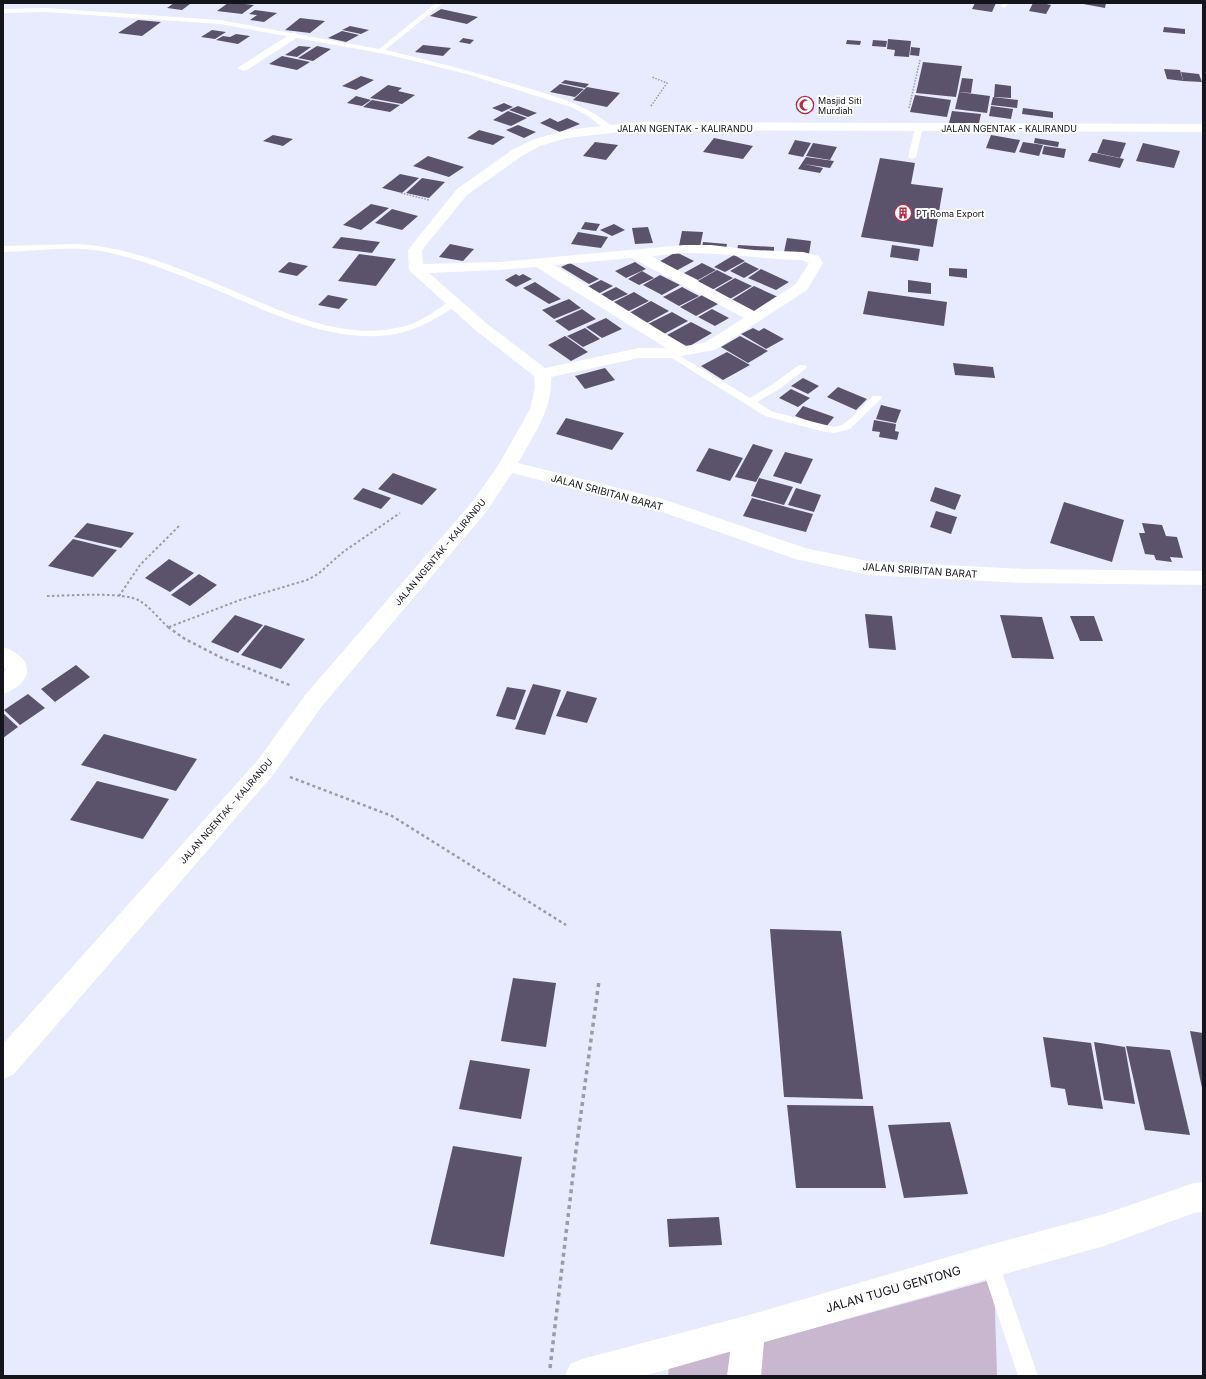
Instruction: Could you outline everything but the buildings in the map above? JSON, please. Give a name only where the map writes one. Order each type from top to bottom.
[{"type":"street","points":[[243,68],[294,35]]},
{"type":"street","name":"JALAN NGENTAK - KALIRANDU","points":[[416,269],[416,250],[462,192],[517,153],[536,143],[566,134],[609,128],[638,126],[1203,128]]},
{"type":"street","points":[[684,249],[803,256],[814,259],[816,263],[802,287],[709,347],[676,352],[639,353],[542,374],[480,326],[416,269],[540,263],[684,249]]},
{"type":"street","points":[[634,253],[755,318]]},
{"type":"street","points":[[540,263],[676,352]]},
{"type":"street","name":"JALAN NGENTAK - KALIRANDU","points":[[3,1065],[265,768],[314,700],[480,506],[507,466],[540,409],[543,388],[542,374]]},
{"type":"street","name":"JALAN SRIBITAN BARAT","points":[[507,466],[659,504],[802,554],[868,568],[1024,576],[1203,578]]},
{"type":"street","points":[[3,656],[17,666],[17,672],[10,681],[3,685]]},
{"type":"street","name":"JALAN TUGU GENTONG","points":[[582,1376],[749,1332],[989,1261],[1104,1230],[1194,1198],[1203,1197]]},
{"type":"street","points":[[744,1376],[749,1332]]},
{"type":"lane","points":[[380,51],[440,3]]},
{"type":"lane","points":[[3,11],[45,10],[122,14],[220,22],[380,51],[469,72],[574,105],[591,114],[609,128]]},
{"type":"lane","points":[[912,157],[920,127]]},
{"type":"lane","points":[[3,249],[77,248],[113,251],[189,276],[278,313],[332,330],[361,334],[381,333],[412,327],[454,303]]},
{"type":"lane","points":[[676,352],[769,414],[821,428],[834,430],[846,427],[877,398]]},
{"type":"lane","points":[[751,402],[777,386],[802,367]]},
{"type":"lane","points":[[989,1261],[1028,1376]]},
{"type":"path","points":[[901,127],[909,109],[920,60]]},
{"type":"path","points":[[638,126],[667,84],[666,82],[652,77]]},
{"type":"path","points":[[169,626],[240,600],[307,580],[318,574],[342,552],[400,512]]},
{"type":"path","points":[[119,596],[140,565],[180,525]]},
{"type":"path","points":[[47,596],[119,596],[140,601],[185,639],[213,654],[285,682],[314,700]]},
{"type":"path","points":[[265,768],[392,816],[566,925]]},
{"type":"path","points":[[549,1376],[576,1150],[599,981]]},
{"type":"shaded area","points":[[994,1279],[997,1376],[668,1376],[669,1368]]},
{"type":"place","name":"Masjid Siti Murdiah","points":[[805,105]]},
{"type":"place","name":"PT Roma Export","points":[[903,213]]}]
